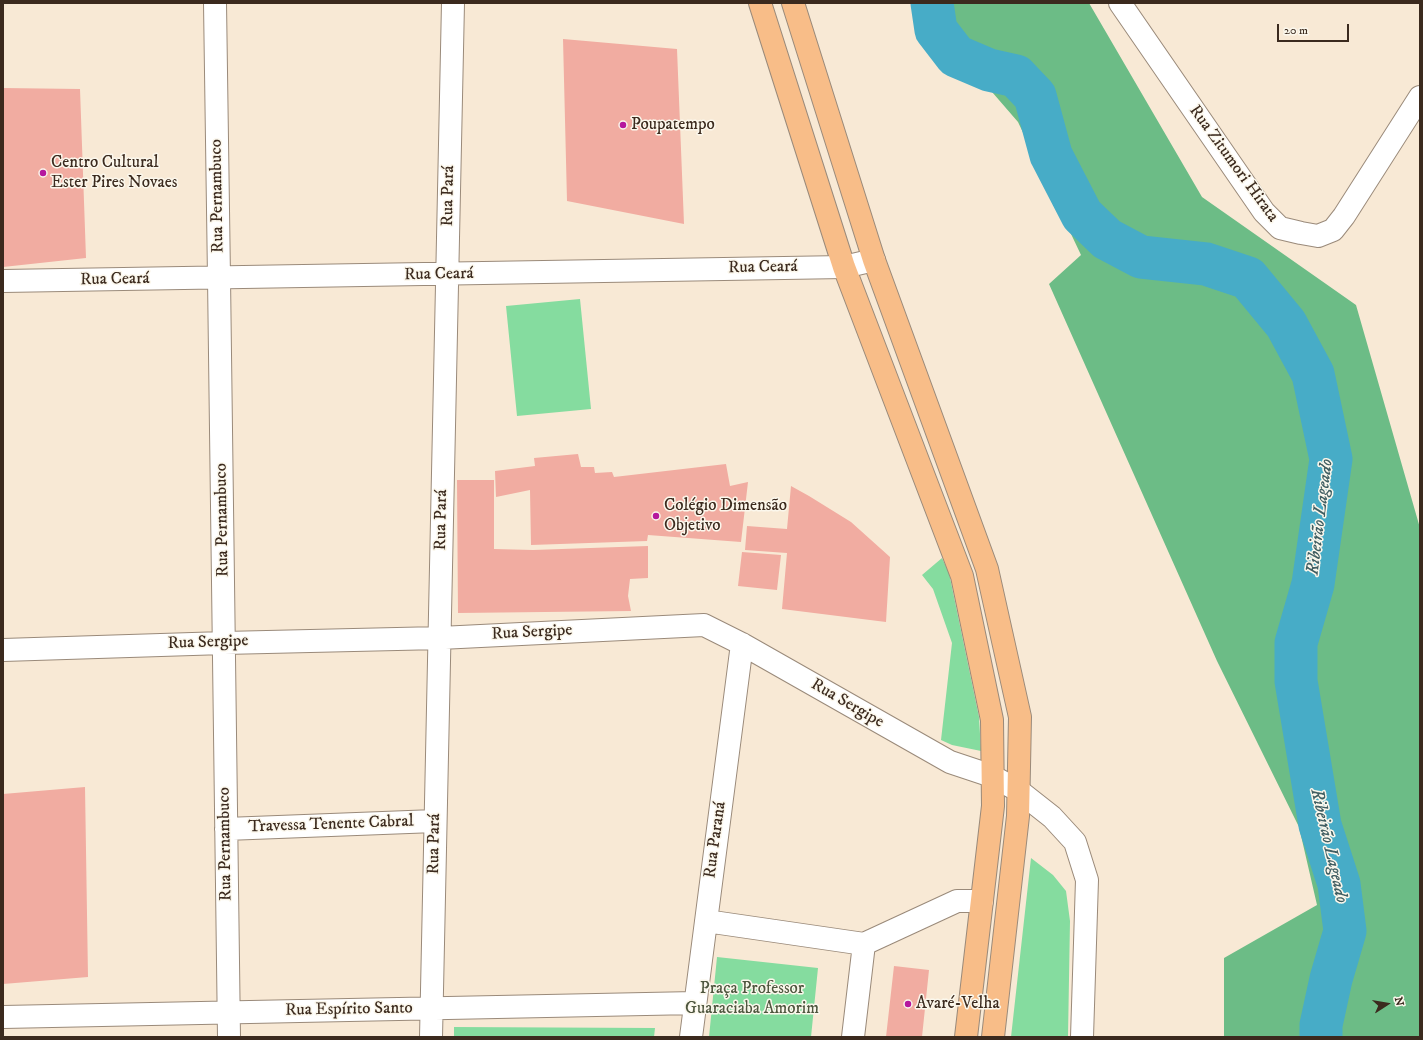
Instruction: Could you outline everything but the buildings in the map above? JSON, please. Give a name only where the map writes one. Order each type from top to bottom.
[{"type":"main road","points":[[760,3],[844,267],[962,576],[992,720],[993,806],[966,1037]]},
{"type":"main road","points":[[793,3],[874,260],[987,569],[1020,717],[1018,816],[993,1037]]},
{"type":"main road","points":[[794,109],[824,101]]},
{"type":"main road","points":[[938,514],[963,504]]},
{"type":"main road","points":[[979,928],[1005,931]]},
{"type":"street","name":"Rua Pernambuco","points":[[215,3],[220,278],[229,1037]]},
{"type":"street","name":"Rua Pará","points":[[431,1037],[453,3]]},
{"type":"street","name":"Rua Zitumori Hirata","points":[[1120,3],[1264,212],[1280,228],[1318,236],[1332,230],[1344,216],[1420,97]]},
{"type":"street","name":"Rua Ceará","points":[[3,281],[447,275],[844,267],[874,260]]},
{"type":"street","name":"Rua Sergipe","points":[[3,650],[440,638],[704,626],[742,644],[950,762],[992,776],[1019,791]]},
{"type":"street","name":"Rua Paraná","points":[[691,1037],[742,644]]},
{"type":"street","points":[[1019,791],[1052,817],[1075,842],[1087,880],[1082,1037]]},
{"type":"street","name":"Travessa Tenente Cabral","points":[[226,829],[436,821]]},
{"type":"street","points":[[706,921],[864,944],[957,901],[982,901]]},
{"type":"street","points":[[853,1037],[864,944]]},
{"type":"street","name":"Rua Espírito Santo","points":[[3,1017],[695,1003]]},
{"type":"green space","points":[[915,3],[1089,3],[1202,197],[1356,305],[1420,528],[1420,1037],[1224,1037],[1224,958],[1317,905],[1299,827],[1217,661],[1049,284],[1081,255],[1018,122]]},
{"type":"green space","points":[[580,299],[591,409],[517,416],[506,306]]},
{"type":"green space","points":[[942,558],[949,573],[979,717],[981,751],[952,745],[941,740],[952,643],[933,589],[922,575]]},
{"type":"green space","points":[[1031,858],[1053,875],[1066,891],[1070,921],[1068,1037],[1011,1037]]},
{"type":"green space","name":"Praça Professor Guaraciaba Amorim","points":[[717,957],[818,968],[811,1037],[709,1037]]},
{"type":"green space","points":[[454,1027],[655,1028],[654,1037],[454,1037]]},
{"type":"waterway","name":"Ribeirão Lageado","points":[[932,3],[936,30],[956,56],[989,70],[1016,76],[1035,96],[1051,155],[1082,215],[1107,239],[1141,257],[1206,264],[1248,278],[1286,324],[1313,374],[1331,459],[1313,584],[1296,643],[1296,681],[1320,825],[1339,884],[1345,931],[1331,979],[1321,1025],[1321,1037]]},
{"type":"place","name":"Poupatempo","points":[[623,125]]},
{"type":"place","name":"Centro Cultural Ester Pires Novaes","points":[[43,173]]},
{"type":"place","name":"Colégio Dimensão Objetivo","points":[[656,516]]},
{"type":"place","name":"Avaré-Velha","points":[[908,1004]]}]
